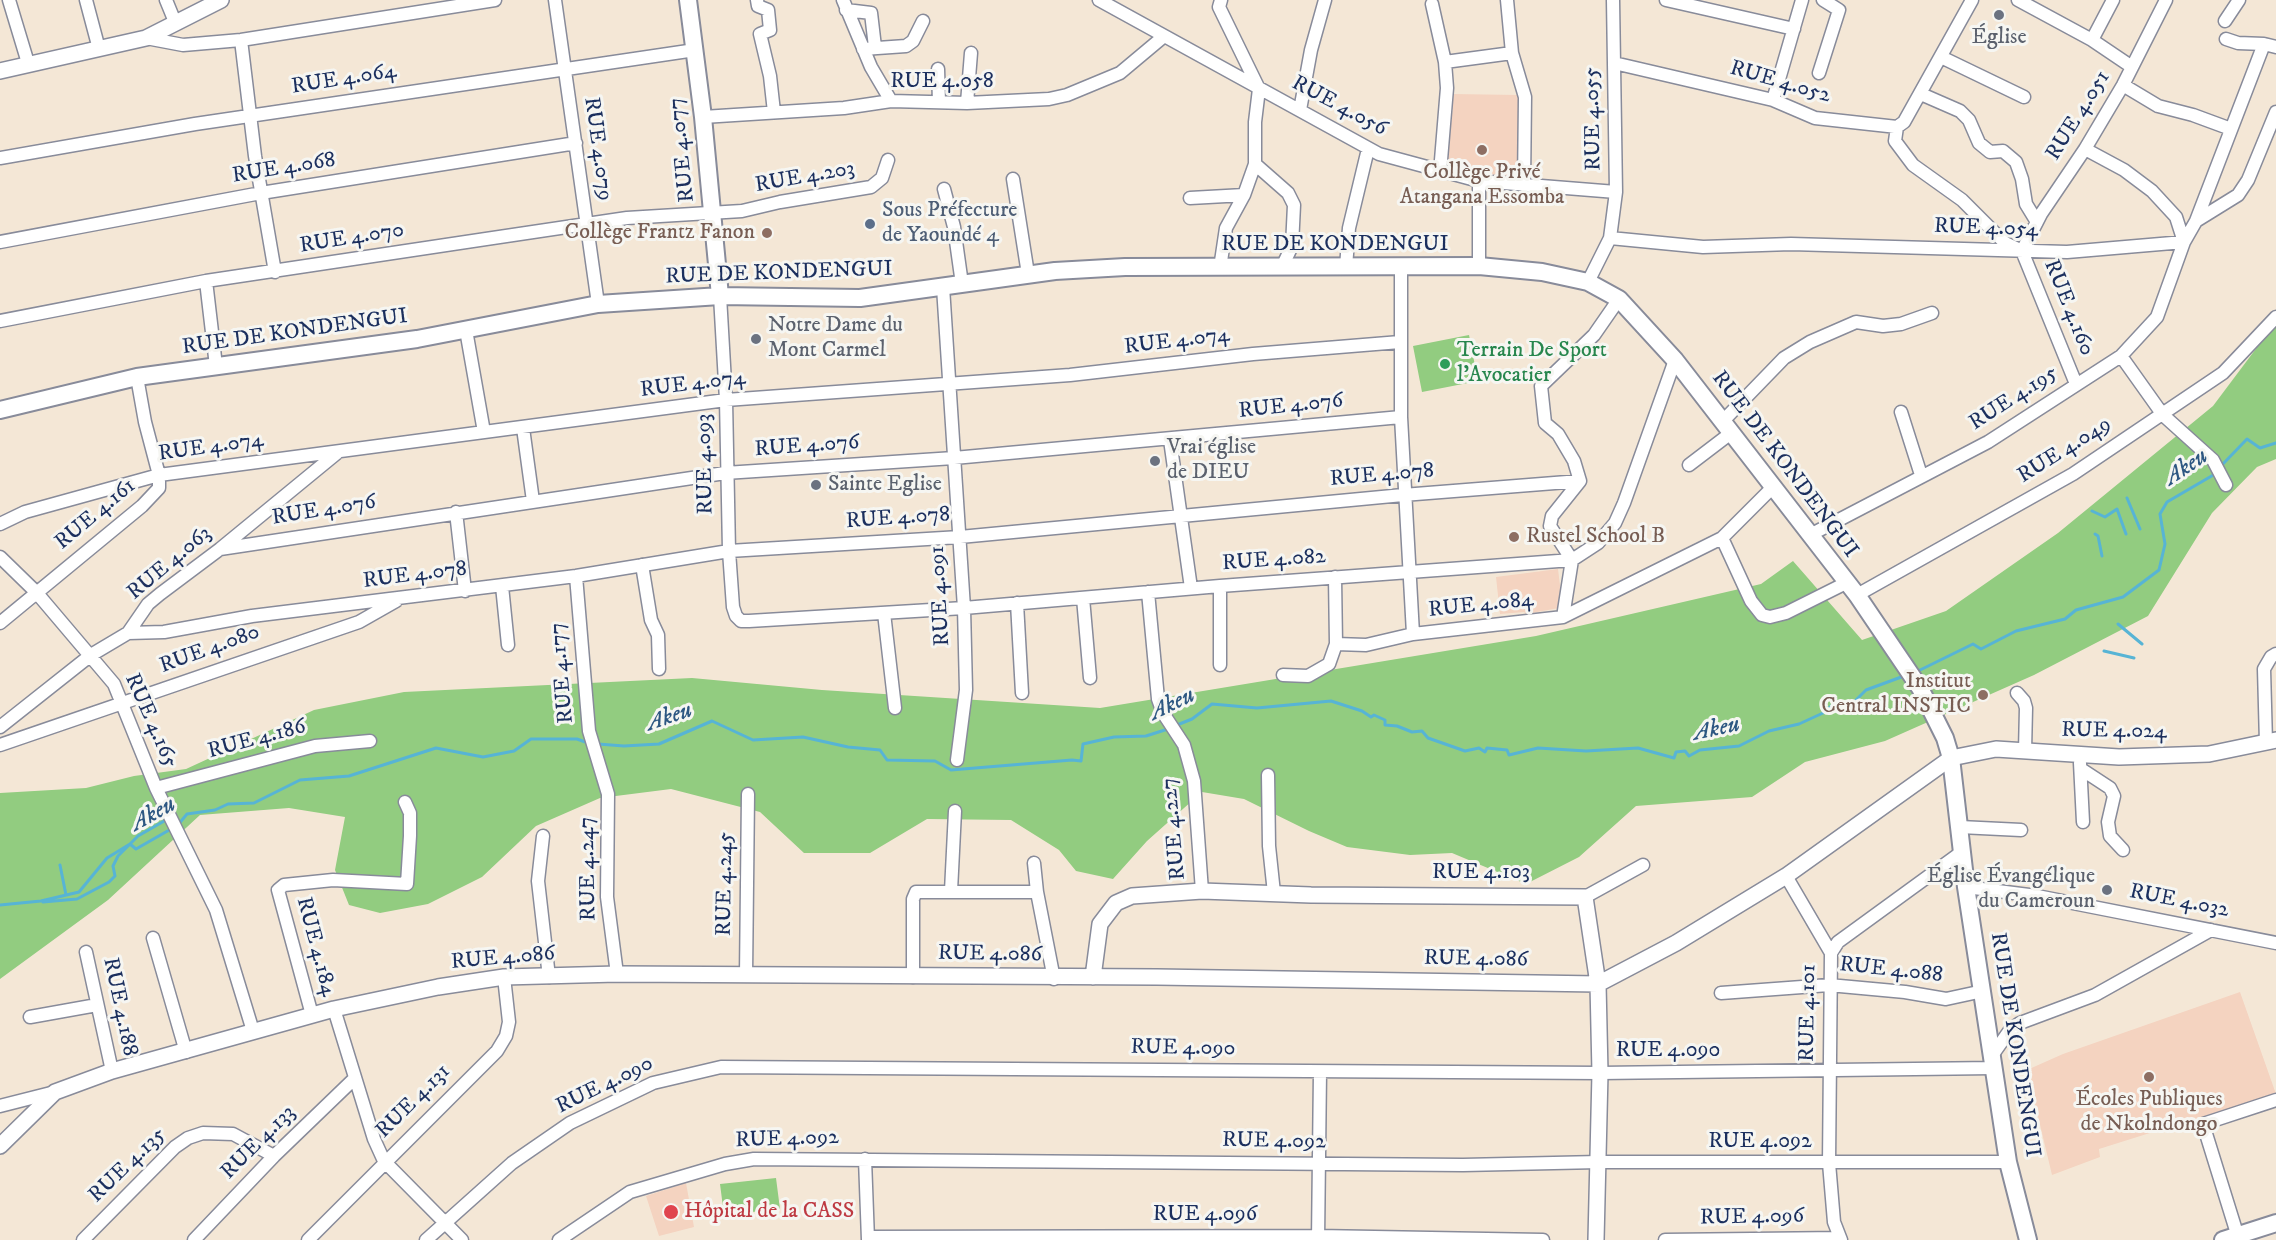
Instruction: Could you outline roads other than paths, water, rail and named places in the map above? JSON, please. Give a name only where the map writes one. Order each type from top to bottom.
[{"type":"main road","name":"RUE 4.077","points":[[688,0],[703,117],[720,296]]},
{"type":"main road","name":"RUE DE KONDENGUI","points":[[0,410],[137,377],[343,350],[466,330],[598,304],[720,296],[860,298],[1028,274],[1125,267],[1479,266],[1542,272],[1588,282],[1619,299],[1675,360],[1851,589],[1920,688],[1945,738],[1951,758],[1966,887],[2008,1162],[2028,1240]]},
{"type":"main road","points":[[2234,1238],[2276,1223]]},
{"type":"street","points":[[9,0],[28,63]]},
{"type":"street","points":[[86,0],[99,49]]},
{"type":"street","points":[[166,0],[175,22]]},
{"type":"street","points":[[0,71],[146,38],[221,0]]},
{"type":"street","points":[[146,38],[183,45],[241,40],[495,0]]},
{"type":"street","name":"RUE 4.079","points":[[555,0],[598,304]]},
{"type":"street","points":[[757,0],[758,6],[768,10],[770,30],[760,34],[770,76],[774,112]]},
{"type":"street","name":"RUE 4.056","points":[[1099,0],[1112,4],[1163,37],[1368,149],[1440,172],[1479,181],[1616,192]]},
{"type":"street","points":[[1220,268],[1226,228],[1244,195],[1255,164],[1255,122],[1259,89],[1219,7],[1221,0]]},
{"type":"street","points":[[1300,110],[1311,50],[1325,0]]},
{"type":"street","points":[[1507,0],[1512,53],[1525,97],[1524,185]]},
{"type":"street","name":"RUE 4.055","points":[[1610,238],[1616,192],[1613,0]]},
{"type":"street","points":[[1666,0],[1794,29]]},
{"type":"street","points":[[1773,100],[1802,0]]},
{"type":"street","points":[[1819,73],[1839,10],[1823,0]]},
{"type":"street","points":[[1897,127],[1904,122],[1972,0]]},
{"type":"street","points":[[2018,0],[2092,40],[2133,67]]},
{"type":"street","points":[[2092,40],[2113,0]]},
{"type":"street","name":"RUE 4.051","points":[[2022,251],[2037,222],[2085,149],[2123,85],[2166,0]]},
{"type":"street","points":[[2224,21],[2239,0]]},
{"type":"street","points":[[1432,4],[1445,62],[1446,125],[1440,172]]},
{"type":"street","points":[[845,5],[871,13],[869,48]]},
{"type":"street","points":[[845,5],[869,48],[891,101]]},
{"type":"street","points":[[869,48],[906,46],[914,41],[924,21]]},
{"type":"street","name":"RUE 4.058","points":[[703,117],[844,108],[891,101],[1025,102],[1067,95],[1120,73],[1163,37]]},
{"type":"street","points":[[2184,242],[2196,221],[2231,129],[2270,46],[2238,44],[2226,39]]},
{"type":"street","points":[[241,40],[249,116],[275,272]]},
{"type":"street","name":"RUE 4.064","points":[[0,158],[94,140],[694,50]]},
{"type":"street","points":[[1445,62],[1512,53]]},
{"type":"street","points":[[967,103],[971,54]]},
{"type":"street","points":[[1941,57],[2024,97]]},
{"type":"street","name":"RUE 4.052","points":[[1614,63],[1773,100],[1815,118],[1897,127]]},
{"type":"street","points":[[938,69],[939,102]]},
{"type":"street","points":[[2123,85],[2158,106],[2193,115],[2231,129]]},
{"type":"street","points":[[1921,93],[1960,111],[1969,120],[1979,143],[1990,152],[2003,150],[2016,162],[2022,178],[2026,204],[2037,222]]},
{"type":"street","points":[[2196,221],[2238,195],[2248,180],[2276,112]]},
{"type":"street","name":"RUE 4.160","points":[[1897,127],[1895,141],[1913,165],[1962,200],[2006,243],[2022,251],[2076,384]]},
{"type":"street","name":"RUE 4.068","points":[[0,242],[261,193],[576,143]]},
{"type":"street","points":[[1346,267],[1348,228],[1368,149]]},
{"type":"street","points":[[2085,149],[2124,170],[2152,191],[2176,217],[2184,242]]},
{"type":"street","name":"RUE 4.203","points":[[712,213],[734,212],[871,187],[882,178],[888,160]]},
{"type":"street","points":[[1255,164],[1288,193],[1294,205],[1292,246],[1282,267]]},
{"type":"street","points":[[1013,179],[1028,274]]},
{"type":"street","points":[[1479,181],[1479,266]]},
{"type":"street","points":[[944,189],[954,228],[962,284]]},
{"type":"street","points":[[1190,198],[1244,195]]},
{"type":"street","name":"RUE 4.070","points":[[0,321],[206,281],[587,224],[664,214],[712,213]]},
{"type":"street","points":[[1588,282],[1610,238]]},
{"type":"street","name":"RUE 4.054","points":[[1610,238],[1703,247],[1791,244],[2067,252],[2184,242]]},
{"type":"street","name":"RUE 4.195","points":[[1810,535],[1921,475],[1972,452],[2121,356],[2157,317],[2184,242]]},
{"type":"street","name":"RUE 4.084","points":[[1401,268],[1403,495],[1413,634],[1563,617],[1722,538],[1773,487]]},
{"type":"street","points":[[206,281],[216,366]]},
{"type":"street","name":"RUE 4.091","points":[[943,287],[947,384],[964,608],[966,690],[957,760]]},
{"type":"street","name":"RUE 4.093","points":[[720,296],[726,400],[725,473],[729,550],[736,616],[741,621],[749,621]]},
{"type":"street","points":[[1563,617],[1572,560],[1550,526],[1552,516],[1580,481],[1574,460],[1558,434],[1545,423],[1541,386],[1594,335],[1619,299]]},
{"type":"street","points":[[1689,465],[1727,427],[1784,358],[1810,342],[1856,322],[1883,326],[1901,324],[1932,313]]},
{"type":"street","name":"RUE 4.049","points":[[1722,538],[1751,601],[1762,615],[1770,617],[1786,613],[1851,589],[2073,474],[2223,373],[2276,317]]},
{"type":"street","points":[[466,330],[484,432]]},
{"type":"street","name":"RUE 4.074","points":[[0,524],[25,512],[159,475],[726,400],[1070,375],[1253,354],[1400,342]]},
{"type":"street","points":[[2121,356],[2163,415],[2213,460],[2226,485]]},
{"type":"street","name":"RUE 4.082","points":[[749,621],[964,608],[1191,588],[1572,560],[1599,543],[1615,523],[1675,360]]},
{"type":"street","name":"RUE 4.161","points":[[0,623],[148,501],[159,488],[159,475],[145,422],[137,377]]},
{"type":"street","points":[[1901,412],[1921,475]]},
{"type":"street","name":"RUE 4.076","points":[[220,549],[725,473],[954,458],[1170,440],[1401,417]]},
{"type":"street","points":[[523,428],[533,501]]},
{"type":"street","points":[[1170,440],[1191,588]]},
{"type":"street","name":"RUE 4.063","points":[[0,727],[91,655],[128,633],[148,604],[220,549],[337,453]]},
{"type":"street","name":"RUE 4.078","points":[[128,633],[164,632],[252,616],[397,600],[576,576],[729,550],[960,537],[1403,495],[1580,481]]},
{"type":"street","points":[[456,512],[465,591]]},
{"type":"street","name":"RUE 4.165","points":[[0,557],[36,592],[114,684],[156,788],[216,910],[253,1031]]},
{"type":"street","points":[[642,566],[651,620],[658,635],[659,669]]},
{"type":"street","name":"RUE 4.177","points":[[576,576],[590,731],[601,764]]},
{"type":"street","points":[[1283,675],[1308,676],[1322,671],[1329,664],[1336,644],[1335,577]]},
{"type":"street","points":[[502,586],[508,645]]},
{"type":"street","points":[[1220,586],[1220,665]]},
{"type":"street","name":"RUE 4.227","points":[[1148,592],[1158,699],[1184,746],[1194,781],[1202,891]]},
{"type":"street","points":[[1083,598],[1090,678]]},
{"type":"street","name":"RUE 4.080","points":[[0,745],[359,622],[397,600]]},
{"type":"street","points":[[1017,603],[1022,693]]},
{"type":"street","points":[[885,613],[895,708]]},
{"type":"street","points":[[1336,644],[1366,645],[1413,634]]},
{"type":"street","points":[[2271,742],[2264,669],[2271,657],[2276,654]]},
{"type":"street","points":[[2017,693],[2024,701],[2026,708],[2025,751]]},
{"type":"street","name":"RUE 4.186","points":[[156,788],[323,744],[370,741]]},
{"type":"street","name":"RUE 4.024","points":[[1951,758],[1996,749],[2025,751],[2080,762],[2209,754],[2271,742]]},
{"type":"street","name":"RUE 4.086","points":[[0,1146],[55,1092],[112,1071],[334,1009],[438,987],[504,977],[617,974],[1054,979],[1092,977],[1598,984],[1676,943],[1786,876],[1951,758]]},
{"type":"street","points":[[2080,762],[2083,822]]},
{"type":"street","points":[[2080,762],[2110,788],[2114,796],[2108,822],[2110,836],[2123,850]]},
{"type":"street","name":"RUE 4.247","points":[[601,764],[609,814],[607,897],[617,974]]},
{"type":"street","points":[[1268,775],[1269,846],[1274,892]]},
{"type":"street","name":"RUE 4.245","points":[[746,975],[748,794]]},
{"type":"street","name":"RUE 4.184","points":[[312,1015],[278,890],[284,885],[333,880],[407,884],[410,813],[405,801]]},
{"type":"street","points":[[951,891],[955,811]]},
{"type":"street","points":[[1960,826],[2021,830]]},
{"type":"street","points":[[543,836],[538,881],[549,976]]},
{"type":"street","name":"RUE 4.101","points":[[1840,1239],[1834,1222],[1829,1163],[1828,1071],[1831,953],[1838,942],[1963,851]]},
{"type":"street","points":[[1034,863],[1036,892],[1054,979]]},
{"type":"street","points":[[1596,1240],[1600,1073],[1598,984],[1585,897],[1643,865]]},
{"type":"street","points":[[1786,876],[1831,953]]},
{"type":"street","name":"RUE 4.032","points":[[1966,887],[2037,896],[2276,943]]},
{"type":"street","points":[[914,977],[913,895],[922,890],[1036,892]]},
{"type":"street","name":"RUE 4.103","points":[[1092,977],[1100,924],[1116,903],[1132,896],[1202,891],[1311,895],[1585,897]]},
{"type":"street","points":[[1992,1062],[2010,1030],[2020,1023],[2095,995],[2211,930]]},
{"type":"street","points":[[153,938],[186,1052]]},
{"type":"street","name":"RUE 4.188","points":[[86,952],[112,1071]]},
{"type":"street","name":"RUE 4.131","points":[[308,1240],[384,1161],[497,1051],[506,1036],[510,1022],[504,977]]},
{"type":"street","name":"RUE 4.088","points":[[1721,993],[1829,985],[1905,992],[1946,999],[1983,991]]},
{"type":"street","points":[[30,1017],[97,1005]]},
{"type":"street","points":[[334,1009],[384,1161],[462,1240]]},
{"type":"street","name":"RUE 4.090","points":[[426,1240],[443,1222],[512,1163],[570,1123],[653,1083],[721,1067],[1600,1073],[1828,1071],[1992,1062]]},
{"type":"street","points":[[1318,1238],[1320,1072]]},
{"type":"street","name":"RUE 4.133","points":[[194,1240],[274,1156],[355,1078]]},
{"type":"street","points":[[0,1106],[55,1092]]},
{"type":"street","points":[[2234,1238],[2203,1124],[2276,1100]]},
{"type":"street","name":"RUE 4.135","points":[[83,1240],[175,1147],[188,1138],[203,1133],[232,1134],[274,1156]]},
{"type":"street","name":"RUE 4.092","points":[[559,1240],[630,1192],[725,1164],[754,1159],[1463,1165],[1599,1162],[2008,1162]]},
{"type":"street","points":[[865,1159],[868,1239]]},
{"type":"street","name":"RUE 4.096","points":[[868,1239],[1543,1240]]},
{"type":"street","name":"RUE 4.096","points":[[1665,1240],[1840,1239]]},
{"type":"waterway","name":"Akeu","points":[[2221,466],[2247,439],[2260,448],[2276,443]]},
{"type":"waterway","name":"Akeu","points":[[1916,672],[1973,644],[1981,649],[2016,631],[2065,619],[2076,610],[2123,597],[2159,570],[2165,544],[2160,514],[2167,502],[2215,474]]},
{"type":"waterway","points":[[2127,498],[2140,529]]},
{"type":"waterway","points":[[2092,511],[2105,517],[2117,509],[2126,534]]},
{"type":"waterway","points":[[2095,534],[2098,536],[2102,556]]},
{"type":"waterway","points":[[2118,624],[2142,644]]},
{"type":"waterway","points":[[2104,651],[2134,658]]},
{"type":"waterway","name":"Akeu","points":[[1177,725],[1192,719],[1212,704],[1257,708],[1331,701],[1362,711],[1371,717],[1374,715],[1385,720],[1385,725],[1397,726],[1412,732],[1422,731],[1428,738],[1465,751],[1479,748],[1485,752],[1487,748],[1507,750],[1509,755],[1538,748],[1586,751],[1638,748],[1674,758],[1676,752],[1685,751],[1689,756],[1700,750],[1739,746],[1769,731],[1799,724],[1823,713],[1835,703],[1852,704],[1866,690],[1904,676]]},
{"type":"waterway","name":"Akeu","points":[[598,744],[624,746],[659,744],[712,721],[753,740],[803,737],[848,747],[880,750],[887,760],[935,761],[951,770],[1081,761],[1083,744],[1114,737],[1146,736],[1168,729]]},
{"type":"waterway","name":"Akeu","points":[[177,826],[187,814],[215,810],[228,804],[254,803],[300,780],[349,776],[436,748],[483,757],[514,751],[531,739],[577,739],[588,743]]},
{"type":"waterway","points":[[43,902],[77,899],[109,882],[115,876],[113,866],[118,856],[138,836],[166,820]]},
{"type":"waterway","name":"Akeu","points":[[0,905],[41,901],[79,892],[107,858],[130,844],[136,849],[171,829]]},
{"type":"waterway","points":[[60,865],[66,895]]},
{"type":"place","name":"Église","points":[[1999,15]]},
{"type":"place","name":"Collège Privé Atangana Essomba","points":[[1482,150]]},
{"type":"place","name":"Sous Préfecture de Yaoundé 4","points":[[870,224]]},
{"type":"place","name":"Collège Frantz Fanon","points":[[767,233]]},
{"type":"place","name":"Notre Dame du Mont Carmel","points":[[756,339]]},
{"type":"place","name":"Terrain De Sport l'Avocatier","points":[[1445,364]]},
{"type":"place","name":"Vrai église de DIEU","points":[[1155,461]]},
{"type":"place","name":"Sainte Eglise","points":[[816,485]]},
{"type":"place","name":"Rustel School B","points":[[1514,537]]},
{"type":"place","name":"Institut Central INSTIC","points":[[1983,695]]},
{"type":"place","name":"Église Évangélique du Cameroun","points":[[2107,890]]},
{"type":"place","name":"Écoles Publiques de Nkolndongo","points":[[2149,1077]]},
{"type":"place","name":"Hôpital de la CASS","points":[[671,1212]]}]
